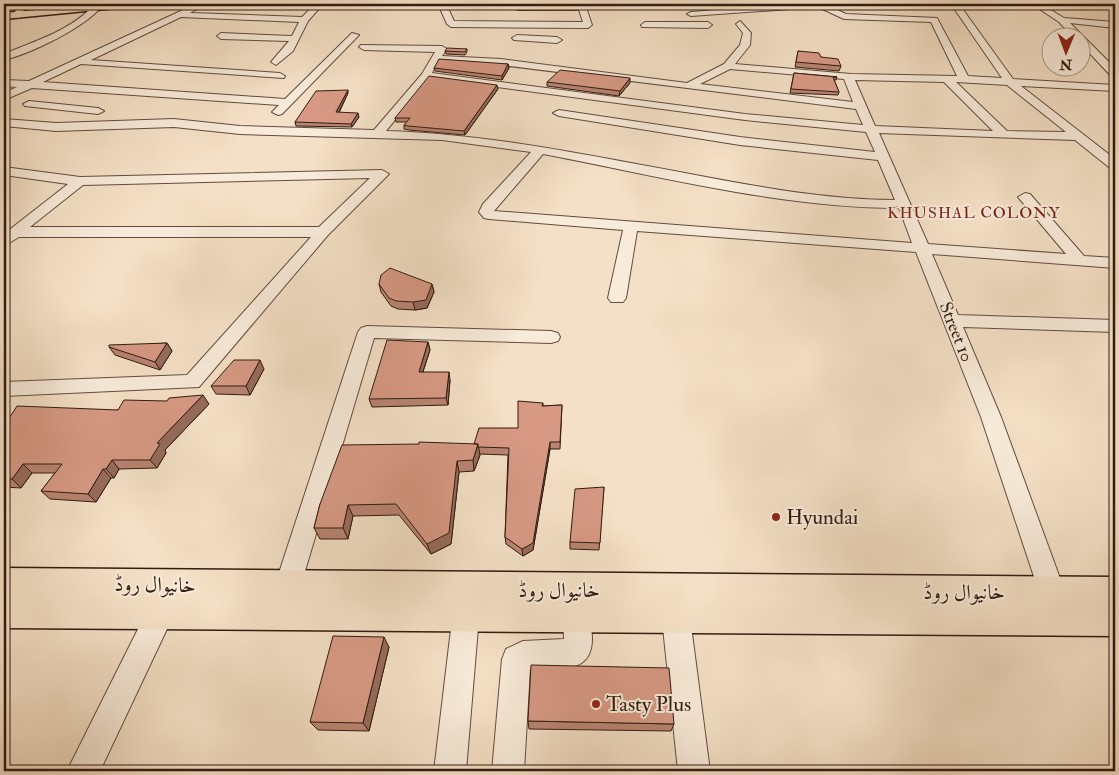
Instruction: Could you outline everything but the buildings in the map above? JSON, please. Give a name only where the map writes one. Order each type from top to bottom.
[{"type":"main road","points":[[4,16],[126,4]]},
{"type":"main road","name":"خانیوال روڈ","points":[[4,583],[287,588],[467,602],[577,616],[1115,619]]},
{"type":"main road","name":"خانیوال روڈ","points":[[4,612],[161,612],[467,602],[1052,592],[1115,593]]},
{"type":"street","points":[[18,15],[22,4]]},
{"type":"street","points":[[4,97],[202,4]]},
{"type":"street","points":[[276,62],[290,49],[304,20],[319,4]]},
{"type":"street","points":[[442,4],[450,24],[588,26],[581,6],[518,6]]},
{"type":"street","points":[[691,14],[820,4],[844,16],[932,16],[964,79]]},
{"type":"street","points":[[955,4],[1009,80],[1076,136],[1109,155],[1115,165]]},
{"type":"street","points":[[1036,4],[1062,20],[1070,28]]},
{"type":"street","points":[[1108,4],[1115,9]]},
{"type":"street","points":[[4,57],[93,14],[98,6]]},
{"type":"street","points":[[518,6],[531,25]]},
{"type":"street","points":[[179,14],[304,20]]},
{"type":"street","points":[[1062,20],[1115,24]]},
{"type":"street","points":[[688,86],[728,66],[745,45],[746,33],[740,24]]},
{"type":"street","points":[[531,25],[515,38],[557,40]]},
{"type":"street","points":[[645,25],[721,25]]},
{"type":"street","points":[[262,130],[287,102],[355,35]]},
{"type":"street","points":[[221,36],[295,39]]},
{"type":"street","points":[[4,47],[36,43]]},
{"type":"street","points":[[364,47],[442,49],[426,75],[378,133]]},
{"type":"street","points":[[1092,51],[1115,74]]},
{"type":"street","points":[[435,58],[501,62],[861,106]]},
{"type":"street","points":[[598,59],[590,73],[559,113],[740,141],[883,157]]},
{"type":"street","points":[[81,61],[280,76]]},
{"type":"street","points":[[728,66],[851,77],[1009,80],[1115,88]]},
{"type":"street","points":[[426,75],[745,117],[871,129],[1076,136]]},
{"type":"street","name":"Street 10","points":[[851,77],[849,79],[904,204],[991,417],[1052,592]]},
{"type":"street","points":[[947,79],[1004,135]]},
{"type":"street","points":[[4,83],[287,102]]},
{"type":"street","points":[[14,113],[63,87]]},
{"type":"street","points":[[14,113],[98,111]]},
{"type":"street","points":[[14,113],[56,127],[174,124],[262,130],[378,133],[484,140],[730,186],[862,204],[904,204]]},
{"type":"street","points":[[540,150],[488,207],[486,212],[489,215],[922,250],[1115,263]]},
{"type":"street","points":[[4,171],[80,181],[382,174],[323,232],[192,382],[4,389]]},
{"type":"street","points":[[10,236],[80,181]]},
{"type":"street","points":[[1025,197],[1080,260]]},
{"type":"street","points":[[617,298],[631,225]]},
{"type":"street","points":[[10,236],[323,232]]},
{"type":"street","points":[[951,321],[1115,326]]},
{"type":"street","points":[[287,588],[367,332],[551,337]]},
{"type":"street","points":[[450,771],[467,602]]},
{"type":"street","points":[[83,771],[161,612]]},
{"type":"street","points":[[508,771],[516,659],[523,655],[574,653],[578,646],[577,616]]},
{"type":"street","points":[[676,618],[694,771]]},
{"type":"place","name":"Hyundai","points":[[776,517]]},
{"type":"place","name":"Tasty Plus","points":[[596,704]]},
{"type":"district","name":"KHUSHAL COLONY","points":[[974,213]]}]
